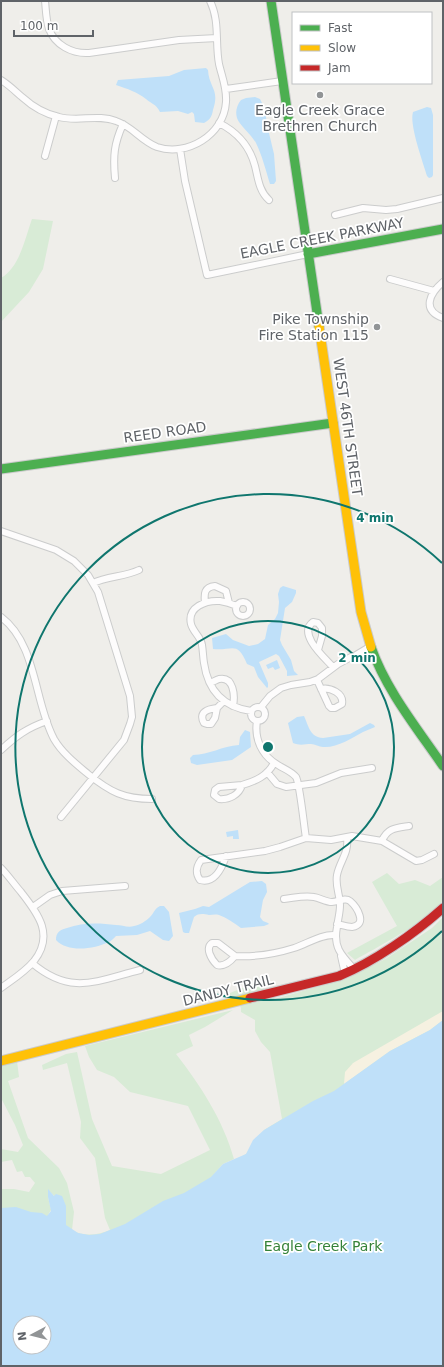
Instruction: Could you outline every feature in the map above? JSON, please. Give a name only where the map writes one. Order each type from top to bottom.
[{"type":"street","points":[[45,1],[48,25],[52,34],[63,47],[77,52],[89,53],[179,40],[217,38]]},
{"type":"street","points":[[1,80],[11,86],[31,105],[44,112],[56,116],[76,119],[104,118],[114,120],[123,124],[142,139],[153,145],[167,149],[180,149],[194,145],[203,141],[210,135],[219,123],[226,107],[226,89],[219,63],[215,13],[210,1]]},
{"type":"street","name":"WEST 46TH STREET","points":[[271,1],[358,598],[364,626],[372,650],[403,706],[443,766]]},
{"type":"street","points":[[226,89],[282,80]]},
{"type":"street","points":[[45,156],[56,116]]},
{"type":"street","points":[[219,123],[234,133],[248,150],[260,187],[263,194],[269,200]]},
{"type":"street","points":[[116,178],[114,149],[123,124]]},
{"type":"street","name":"EAGLE CREEK PARKWAY","points":[[180,149],[185,180],[207,276],[308,254],[443,229]]},
{"type":"street","name":"EAGLE CREEK PARKWAY","points":[[335,215],[364,208],[386,210],[397,209],[443,198]]},
{"type":"street","points":[[390,279],[434,290]]},
{"type":"street","points":[[443,282],[434,290],[430,301],[430,309],[435,315],[443,318]]},
{"type":"street","name":"REED ROAD","points":[[1,469],[333,423]]},
{"type":"street","points":[[1,531],[49,547],[62,553],[81,568],[98,592],[129,693],[132,712],[130,724],[124,740],[61,817]]},
{"type":"street","points":[[93,584],[109,577],[129,574],[139,570]]},
{"type":"street","points":[[205,603],[204,595],[206,591],[209,587],[215,586],[226,591],[230,603]]},
{"type":"street","points":[[237,606],[230,603],[217,601],[205,603],[198,606],[193,612],[190,621],[192,628],[202,644],[204,663],[210,683],[217,695],[232,706],[252,711]]},
{"type":"street","points":[[1,617],[12,627],[20,640],[26,654],[47,721],[62,750],[103,786],[118,794],[137,799],[152,799]]},
{"type":"street","points":[[318,650],[334,667]]},
{"type":"street","points":[[257,721],[251,717],[252,711],[255,707],[260,707],[270,696],[281,688],[317,680],[344,660],[372,650]]},
{"type":"street","points":[[210,683],[222,679],[230,682],[233,692],[232,706]]},
{"type":"street","points":[[317,680],[321,689],[330,707],[335,708],[342,704],[342,700],[336,692],[329,688],[321,689]]},
{"type":"street","points":[[217,708],[224,701]]},
{"type":"street","points":[[257,721],[262,720],[265,716],[264,711],[260,707]]},
{"type":"street","points":[[1,750],[25,730],[47,721]]},
{"type":"street","points":[[257,721],[256,730],[263,752],[274,763],[292,773],[297,779],[306,838]]},
{"type":"street","points":[[242,785],[261,777],[274,763]]},
{"type":"street","points":[[267,772],[279,786],[286,788],[316,783],[341,773],[372,768]]},
{"type":"street","points":[[382,841],[385,835],[391,830],[409,826]]},
{"type":"street","points":[[226,856],[223,865],[212,878],[207,881],[200,880],[197,876],[197,872],[201,860],[226,856],[273,849],[306,838],[329,840],[358,836],[382,841],[415,860],[422,860],[434,854]]},
{"type":"street","points":[[347,837],[347,848],[337,877],[340,912],[335,935],[336,945],[341,954],[354,969]]},
{"type":"street","points":[[1,868],[38,914],[42,923],[43,936],[40,950],[32,962],[1,988]]},
{"type":"street","points":[[33,907],[50,895],[62,891],[125,886]]},
{"type":"street","points":[[284,899],[309,896],[331,902],[346,900],[350,901],[360,915],[361,919],[358,924],[352,927],[337,924]]},
{"type":"street","name":"DANDY TRAIL","points":[[1,1061],[312,984],[345,974],[407,937],[443,908]]},
{"type":"street","points":[[235,956],[255,955],[288,950],[326,936],[335,935]]},
{"type":"street","points":[[341,954],[345,974]]},
{"type":"street","points":[[32,962],[52,977],[61,981],[73,983],[90,982],[140,970]]},
{"type":"green space","points":[[32,219],[53,221],[43,269],[29,292],[1,322],[1,278],[8,273],[17,260]]},
{"type":"green space","points":[[387,873],[399,884],[415,880],[430,886],[443,877],[443,899],[430,914],[389,941],[355,960],[347,953],[397,926],[372,882]]},
{"type":"green space","name":"Eagle Creek Park","points":[[443,917],[443,1366],[1,1366],[1,1189],[14,1189],[29,1192],[35,1183],[30,1177],[25,1177],[22,1171],[17,1172],[12,1160],[1,1162],[1,1149],[18,1152],[23,1145],[15,1125],[1,1098],[1,1066],[17,1061],[19,1077],[8,1081],[28,1138],[59,1168],[67,1183],[74,1212],[72,1230],[81,1234],[106,1232],[110,1230],[105,1218],[95,1158],[80,1138],[81,1122],[67,1063],[43,1070],[42,1065],[66,1054],[77,1052],[92,1119],[112,1166],[161,1174],[210,1150],[188,1106],[130,1092],[114,1077],[97,1070],[89,1057],[85,1046],[233,1010],[189,1035],[193,1046],[176,1054],[194,1078],[210,1104],[224,1131],[234,1159],[223,1164],[214,1174],[246,1154],[264,1130],[282,1119],[270,1052],[261,1042],[255,1031],[255,1020],[241,1012],[241,1008],[236,998],[230,995],[230,993],[257,982],[275,999],[348,978],[387,958],[432,928]],"holes":[[[48,1190],[65,1206],[48,1215],[51,1210]]]},
{"type":"sand","points":[[443,1011],[443,1020],[430,1030],[390,1051],[344,1084],[345,1072],[353,1063]]},
{"type":"water","points":[[206,68],[208,70],[210,81],[215,93],[215,103],[211,116],[208,121],[204,123],[195,122],[194,114],[192,112],[188,114],[178,111],[160,112],[155,106],[139,94],[116,85],[118,80],[169,76],[184,70]]},
{"type":"water","points":[[255,97],[260,99],[264,107],[274,154],[276,181],[274,184],[270,184],[256,143],[240,124],[236,115],[238,104],[241,100]]},
{"type":"water","points":[[427,107],[431,108],[433,115],[433,175],[429,178],[427,176],[417,144],[412,118],[413,112]]},
{"type":"water","points":[[283,586],[296,590],[292,602],[285,608],[280,640],[291,660],[294,671],[298,675],[287,676],[287,671],[279,656],[276,654],[259,662],[268,683],[267,688],[258,677],[254,667],[247,664],[237,649],[213,649],[212,638],[226,634],[233,640],[249,646],[258,644],[265,639],[268,625],[275,619],[278,613],[278,594],[280,588]]},
{"type":"water","points":[[277,660],[280,668],[275,670],[273,667],[268,669],[266,665]]},
{"type":"water","points":[[304,716],[313,734],[323,738],[350,734],[370,723],[375,727],[334,746],[320,747],[312,744],[300,745],[293,743],[288,723],[297,717]]},
{"type":"water","points":[[245,730],[250,732],[251,747],[232,760],[197,765],[191,763],[190,758],[193,755],[205,754],[239,745],[240,737]]},
{"type":"water","points":[[238,830],[239,839],[233,839],[233,836],[227,837],[226,832]]},
{"type":"water","points":[[262,881],[266,884],[267,892],[263,900],[260,917],[263,921],[269,924],[264,926],[241,928],[219,915],[201,914],[194,917],[189,933],[183,932],[179,913],[203,906],[209,907],[250,882]]},
{"type":"water","points":[[160,906],[164,906],[169,912],[173,936],[169,941],[163,940],[150,931],[137,935],[116,936],[109,942],[89,948],[67,947],[56,940],[60,931],[73,926],[98,923],[130,927],[141,924],[147,920]]},
{"type":"water","name":"Eagle Creek Park","points":[[443,1020],[443,1366],[1,1366],[1,1208],[16,1207],[31,1212],[42,1213],[47,1216],[51,1211],[48,1189],[54,1196],[56,1194],[62,1196],[66,1206],[66,1225],[78,1233],[89,1235],[100,1234],[125,1224],[163,1201],[184,1193],[211,1177],[223,1164],[246,1154],[253,1140],[264,1130],[313,1101],[334,1091],[390,1051],[430,1030]]},
{"type":"traffic: fast","points":[[271,1],[319,326]]},
{"type":"traffic: fast","points":[[308,254],[443,229]]},
{"type":"traffic: fast","points":[[1,469],[333,423]]},
{"type":"traffic: fast","points":[[371,647],[377,663],[394,694],[443,766]]},
{"type":"traffic: slow","points":[[319,326],[361,612],[371,647]]},
{"type":"traffic: slow","points":[[1,1061],[250,998]]},
{"type":"traffic: jam","points":[[250,998],[339,976],[352,970],[394,946],[443,908]]},
{"type":"place","name":"Eagle Creek Grace Brethren Church","points":[[320,95]]},
{"type":"place","name":"Pike Township Fire Station 115","points":[[377,327]]}]
